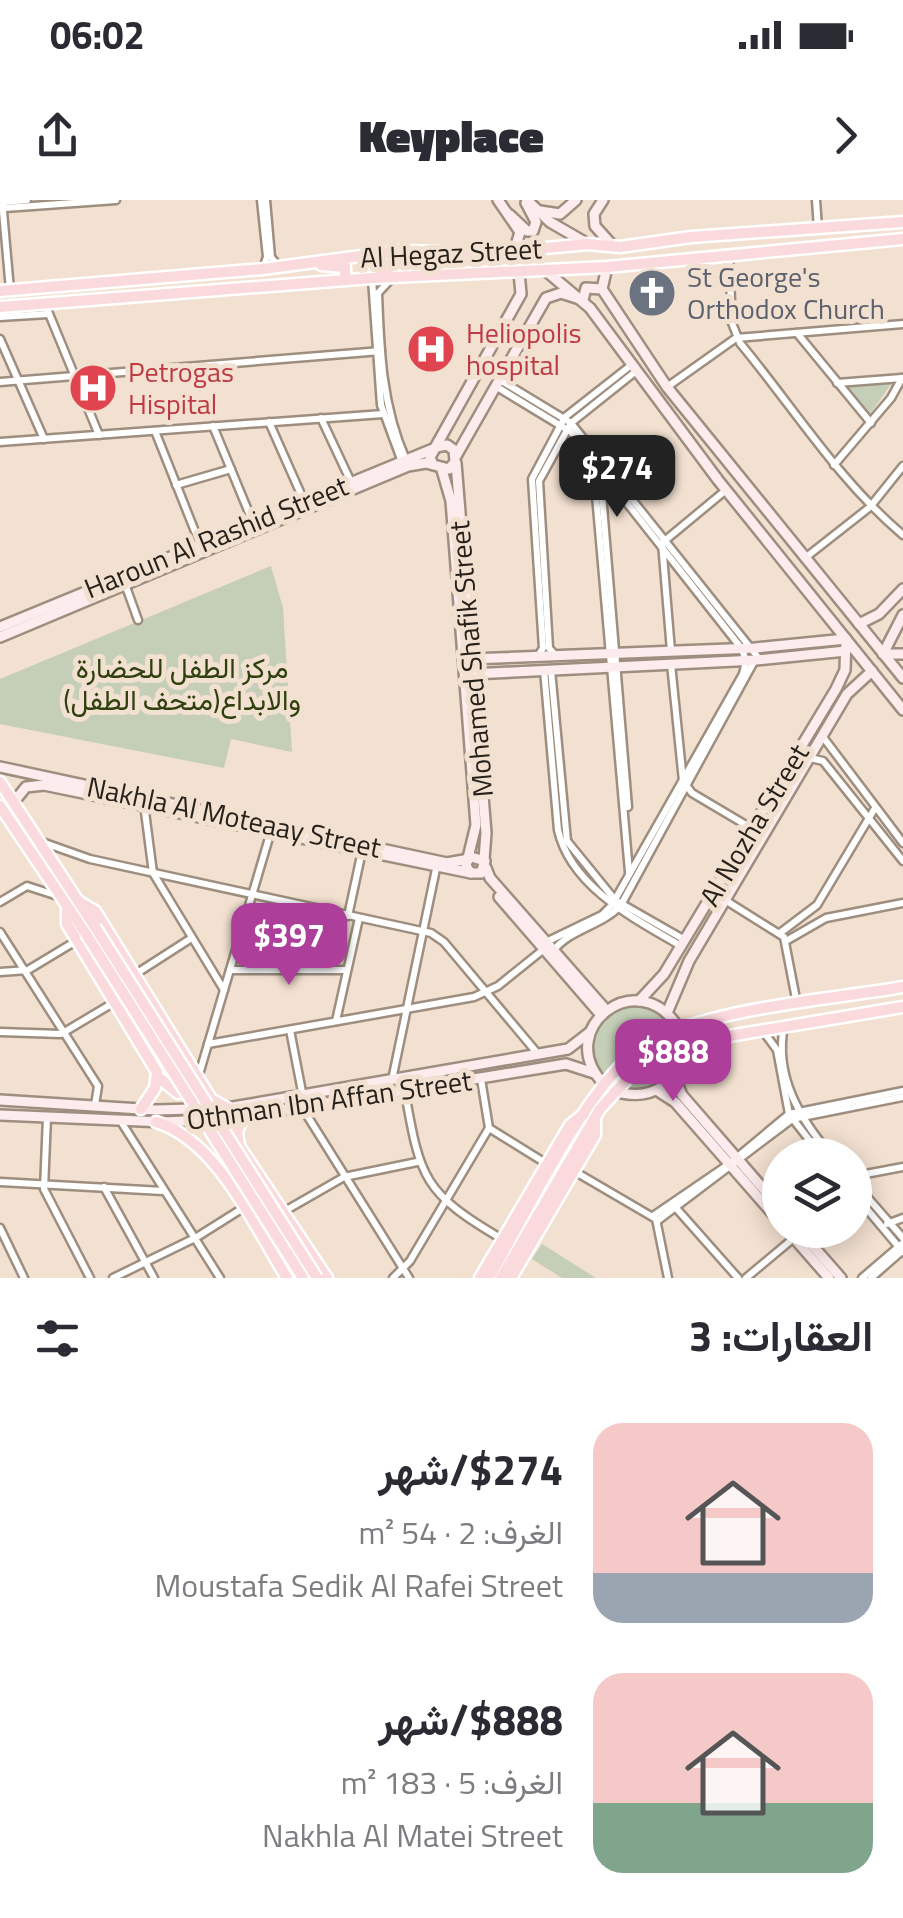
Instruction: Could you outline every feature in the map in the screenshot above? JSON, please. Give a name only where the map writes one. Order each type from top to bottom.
[{"type":"main road","name":"Al Hegaz Street","points":[[5,291],[263,269],[377,253],[514,252],[588,244],[620,247],[903,222]]},
{"type":"main road","name":"Al Hegaz Street","points":[[0,306],[46,308],[372,278],[607,267],[903,240]]},
{"type":"main road","points":[[377,253],[375,266],[392,278]]},
{"type":"main road","points":[[318,262],[346,267],[345,280]]},
{"type":"main road","points":[[0,782],[37,840],[86,934],[303,1278]]},
{"type":"main road","points":[[0,806],[69,901],[93,908],[213,1101],[227,1108]]},
{"type":"main road","points":[[86,934],[113,1003],[158,1077],[178,1093],[190,1090],[198,1078]]},
{"type":"main road","points":[[86,934],[317,1278]]},
{"type":"main road","points":[[488,1278],[590,1116],[639,1050],[679,1030],[901,988]]},
{"type":"main road","points":[[609,1088],[682,1046],[903,1007]]},
{"type":"main road","points":[[141,1109],[158,1077]]},
{"type":"main road","points":[[244,1115],[237,1131],[239,1146],[327,1278]]},
{"type":"main road","points":[[501,1278],[583,1139],[590,1116]]},
{"type":"main road","points":[[480,1278],[573,1120],[590,1116]]},
{"type":"main road","points":[[511,1278],[596,1132],[590,1116]]},
{"type":"main road","points":[[156,1122],[186,1135],[209,1156],[287,1278]]},
{"type":"main road","points":[[209,1156],[220,1140],[239,1146]]},
{"type":"street","points":[[3,205],[27,200]]},
{"type":"street","points":[[3,205],[116,200]]},
{"type":"street","points":[[264,200],[272,257],[279,267]]},
{"type":"street","points":[[263,269],[267,257],[264,200]]},
{"type":"street","points":[[498,200],[524,230],[533,231],[536,222],[526,200]]},
{"type":"street","points":[[526,200],[588,244]]},
{"type":"street","points":[[536,210],[560,214],[576,200]]},
{"type":"street","points":[[603,200],[594,214],[596,230],[607,243],[620,247]]},
{"type":"street","points":[[816,200],[818,228]]},
{"type":"street","points":[[3,205],[5,291]]},
{"type":"street","points":[[510,215],[520,232],[514,252]]},
{"type":"street","points":[[728,255],[736,338],[834,465],[870,507],[903,535]]},
{"type":"street","points":[[607,267],[602,288],[668,386],[903,678]]},
{"type":"street","points":[[546,270],[583,300],[718,480],[903,710]]},
{"type":"street","points":[[434,448],[523,290],[519,272]]},
{"type":"street","points":[[372,278],[388,414],[404,463]]},
{"type":"street","points":[[392,278],[378,292],[382,414],[404,463]]},
{"type":"street","points":[[583,300],[586,288],[602,288]]},
{"type":"street","points":[[438,467],[452,468],[551,295],[583,300]]},
{"type":"street","points":[[0,317],[46,308],[98,435]]},
{"type":"street","points":[[504,324],[517,323],[528,330]]},
{"type":"street","points":[[668,386],[736,338],[903,324]]},
{"type":"street","points":[[796,332],[871,424]]},
{"type":"street","points":[[0,339],[44,439]]},
{"type":"street","points":[[0,382],[379,351]]},
{"type":"street","points":[[478,368],[566,423],[751,660]]},
{"type":"street","points":[[538,656],[543,648],[530,489],[535,469],[566,423],[633,369]]},
{"type":"street","points":[[834,465],[871,424],[903,378]]},
{"type":"street","points":[[838,383],[903,378]]},
{"type":"street","points":[[0,442],[382,414]]},
{"type":"street","points":[[322,418],[351,482]]},
{"type":"street","points":[[269,422],[304,502]]},
{"type":"street","points":[[566,423],[614,487],[754,648]]},
{"type":"street","points":[[556,656],[549,648],[537,490],[566,423]]},
{"type":"street","points":[[213,426],[255,527]]},
{"type":"street","points":[[155,431],[200,544]]},
{"type":"street","points":[[703,460],[711,455],[713,442]]},
{"type":"street","points":[[434,448],[448,445],[456,457]]},
{"type":"street","name":"Haroun Al Rashid Street","points":[[0,626],[255,527],[434,448]]},
{"type":"street","name":"Mohamed Shafik Street","points":[[434,448],[451,501],[478,856]]},
{"type":"street","name":"Mohamed Shafik Street","points":[[456,457],[472,674],[478,856]]},
{"type":"street","points":[[593,460],[631,871]]},
{"type":"street","name":"Haroun Al Rashid Street","points":[[0,637],[200,544],[255,527],[351,482],[404,463],[438,467]]},
{"type":"street","points":[[718,480],[721,470],[731,465]]},
{"type":"street","points":[[805,558],[870,507],[903,466]]},
{"type":"street","points":[[602,467],[612,654]]},
{"type":"street","points":[[176,486],[231,468]]},
{"type":"street","points":[[602,493],[614,487]]},
{"type":"street","points":[[663,543],[726,490]]},
{"type":"street","points":[[663,543],[671,652]]},
{"type":"street","points":[[123,580],[138,620]]},
{"type":"street","points":[[858,624],[879,614],[903,589]]},
{"type":"street","points":[[879,614],[885,625],[896,625]]},
{"type":"street","points":[[883,654],[903,615]]},
{"type":"street","points":[[471,659],[742,649],[846,639]]},
{"type":"street","name":"Al Nozha Street","points":[[639,1001],[657,984],[683,943],[844,670],[846,639]]},
{"type":"street","points":[[873,641],[903,642]]},
{"type":"street","points":[[208,1044],[487,992],[548,947],[616,905],[685,784],[754,648]]},
{"type":"street","points":[[472,674],[751,660],[846,651]]},
{"type":"street","points":[[883,654],[903,654]]},
{"type":"street","points":[[616,905],[631,871],[685,784],[672,664]]},
{"type":"street","points":[[548,670],[561,842],[616,905],[683,943]]},
{"type":"street","points":[[844,670],[860,678]]},
{"type":"street","name":"Al Nozha Street","points":[[667,1014],[678,982],[822,735],[860,678],[872,671]]},
{"type":"street","points":[[822,735],[826,747],[903,842]]},
{"type":"street","points":[[809,758],[823,761],[903,860]]},
{"type":"street","name":"Nakhla Al Moteaay Street","points":[[0,767],[362,849],[448,863],[478,856]]},
{"type":"street","points":[[685,784],[751,828]]},
{"type":"street","name":"Nakhla Al Moteaay Street","points":[[13,803],[24,789],[41,785],[144,802]]},
{"type":"street","points":[[144,802],[154,873],[224,990]]},
{"type":"street","points":[[780,933],[817,905],[875,808]]},
{"type":"street","points":[[198,1078],[271,830]]},
{"type":"street","points":[[37,840],[72,854],[423,931],[444,942],[542,1054],[564,1056],[566,1064]]},
{"type":"street","points":[[348,916],[362,849]]},
{"type":"street","name":"Nakhla Al Moteaay Street","points":[[362,849],[480,877]]},
{"type":"street","points":[[478,856],[480,877],[604,1012]]},
{"type":"street","points":[[478,856],[480,877]]},
{"type":"street","points":[[392,1082],[436,869]]},
{"type":"street","points":[[0,902],[28,886],[69,901]]},
{"type":"street","points":[[725,900],[780,933],[786,942],[797,1006]]},
{"type":"street","points":[[786,942],[826,918],[903,904]]},
{"type":"street","points":[[817,905],[826,918]]},
{"type":"street","points":[[336,1022],[359,918]]},
{"type":"street","points":[[0,932],[98,1088],[95,1106]]},
{"type":"street","points":[[0,972],[25,971],[86,934]]},
{"type":"street","points":[[134,976],[190,939]]},
{"type":"street","points":[[230,970],[347,970]]},
{"type":"street","points":[[679,1030],[667,1014],[639,1001],[604,1012],[590,1032],[587,1053],[594,1074],[609,1088],[643,1096],[658,1090],[674,1076],[682,1046]]},
{"type":"street","points":[[0,1032],[64,1033],[113,1003]]},
{"type":"street","points":[[784,1026],[782,1050],[794,1115],[815,1138]]},
{"type":"street","points":[[290,1030],[303,1103],[344,1177],[409,1278]]},
{"type":"street","points":[[762,1030],[777,1050],[794,1115],[810,1138]]},
{"type":"street","name":"Othman Ibn Affan Street","points":[[0,1114],[156,1122],[244,1115],[542,1054],[576,1045],[590,1032]]},
{"type":"street","name":"Othman Ibn Affan Street","points":[[0,1100],[141,1109],[227,1108],[405,1092],[566,1064],[581,1066],[594,1074]]},
{"type":"street","points":[[674,1076],[682,1096],[762,1199]]},
{"type":"street","points":[[393,1278],[404,1269],[489,1128],[481,1079]]},
{"type":"street","points":[[658,1090],[675,1102],[762,1190]]},
{"type":"street","points":[[405,1092],[417,1162],[444,1204],[502,1240]]},
{"type":"street","points":[[655,1218],[676,1208],[794,1115],[903,1094]]},
{"type":"street","points":[[46,1117],[43,1184],[90,1278]]},
{"type":"street","points":[[120,1120],[220,1278]]},
{"type":"street","points":[[489,1128],[547,1164]]},
{"type":"street","points":[[283,1212],[344,1177],[417,1162]]},
{"type":"street","points":[[655,1218],[734,1162]]},
{"type":"street","points":[[872,1175],[903,1167]]},
{"type":"street","points":[[574,1170],[655,1218],[668,1278]]},
{"type":"street","points":[[0,1182],[164,1191]]},
{"type":"street","points":[[104,1188],[154,1278]]},
{"type":"street","points":[[872,1205],[902,1247]]},
{"type":"street","points":[[113,1278],[194,1238],[243,1208]]},
{"type":"street","points":[[676,1208],[738,1278]]},
{"type":"street","points":[[872,1211],[886,1225]]},
{"type":"street","points":[[886,1225],[903,1218]]},
{"type":"street","points":[[1,1233],[24,1278]]},
{"type":"street","points":[[862,1278],[902,1247]]},
{"type":"street","points":[[871,1278],[902,1247]]},
{"type":"street","points":[[746,1278],[778,1248]]},
{"type":"street","points":[[807,1248],[829,1278]]},
{"type":"street","points":[[811,1248],[840,1278]]},
{"type":"green space","points":[[891,384],[870,414],[846,385]]},
{"type":"green space","name":"مركز الطفل للحضارة والابداع(متحف الطفل)","points":[[271,566],[283,608],[292,752],[231,739],[224,768],[0,724],[0,679]]},
{"type":"green space","points":[[635,1005],[659,1012],[671,1024],[678,1048],[671,1072],[659,1084],[635,1091],[611,1084],[599,1072],[592,1048],[599,1024],[611,1012]]},
{"type":"green space","points":[[542,1244],[596,1278],[562,1278],[532,1259]]},
{"type":"place","name":"St George's Orthodox Church","points":[[652,293]]},
{"type":"place","name":"Heliopolis hospital","points":[[431,349]]},
{"type":"place","name":"Petrogas Hispital","points":[[93,388]]}]
